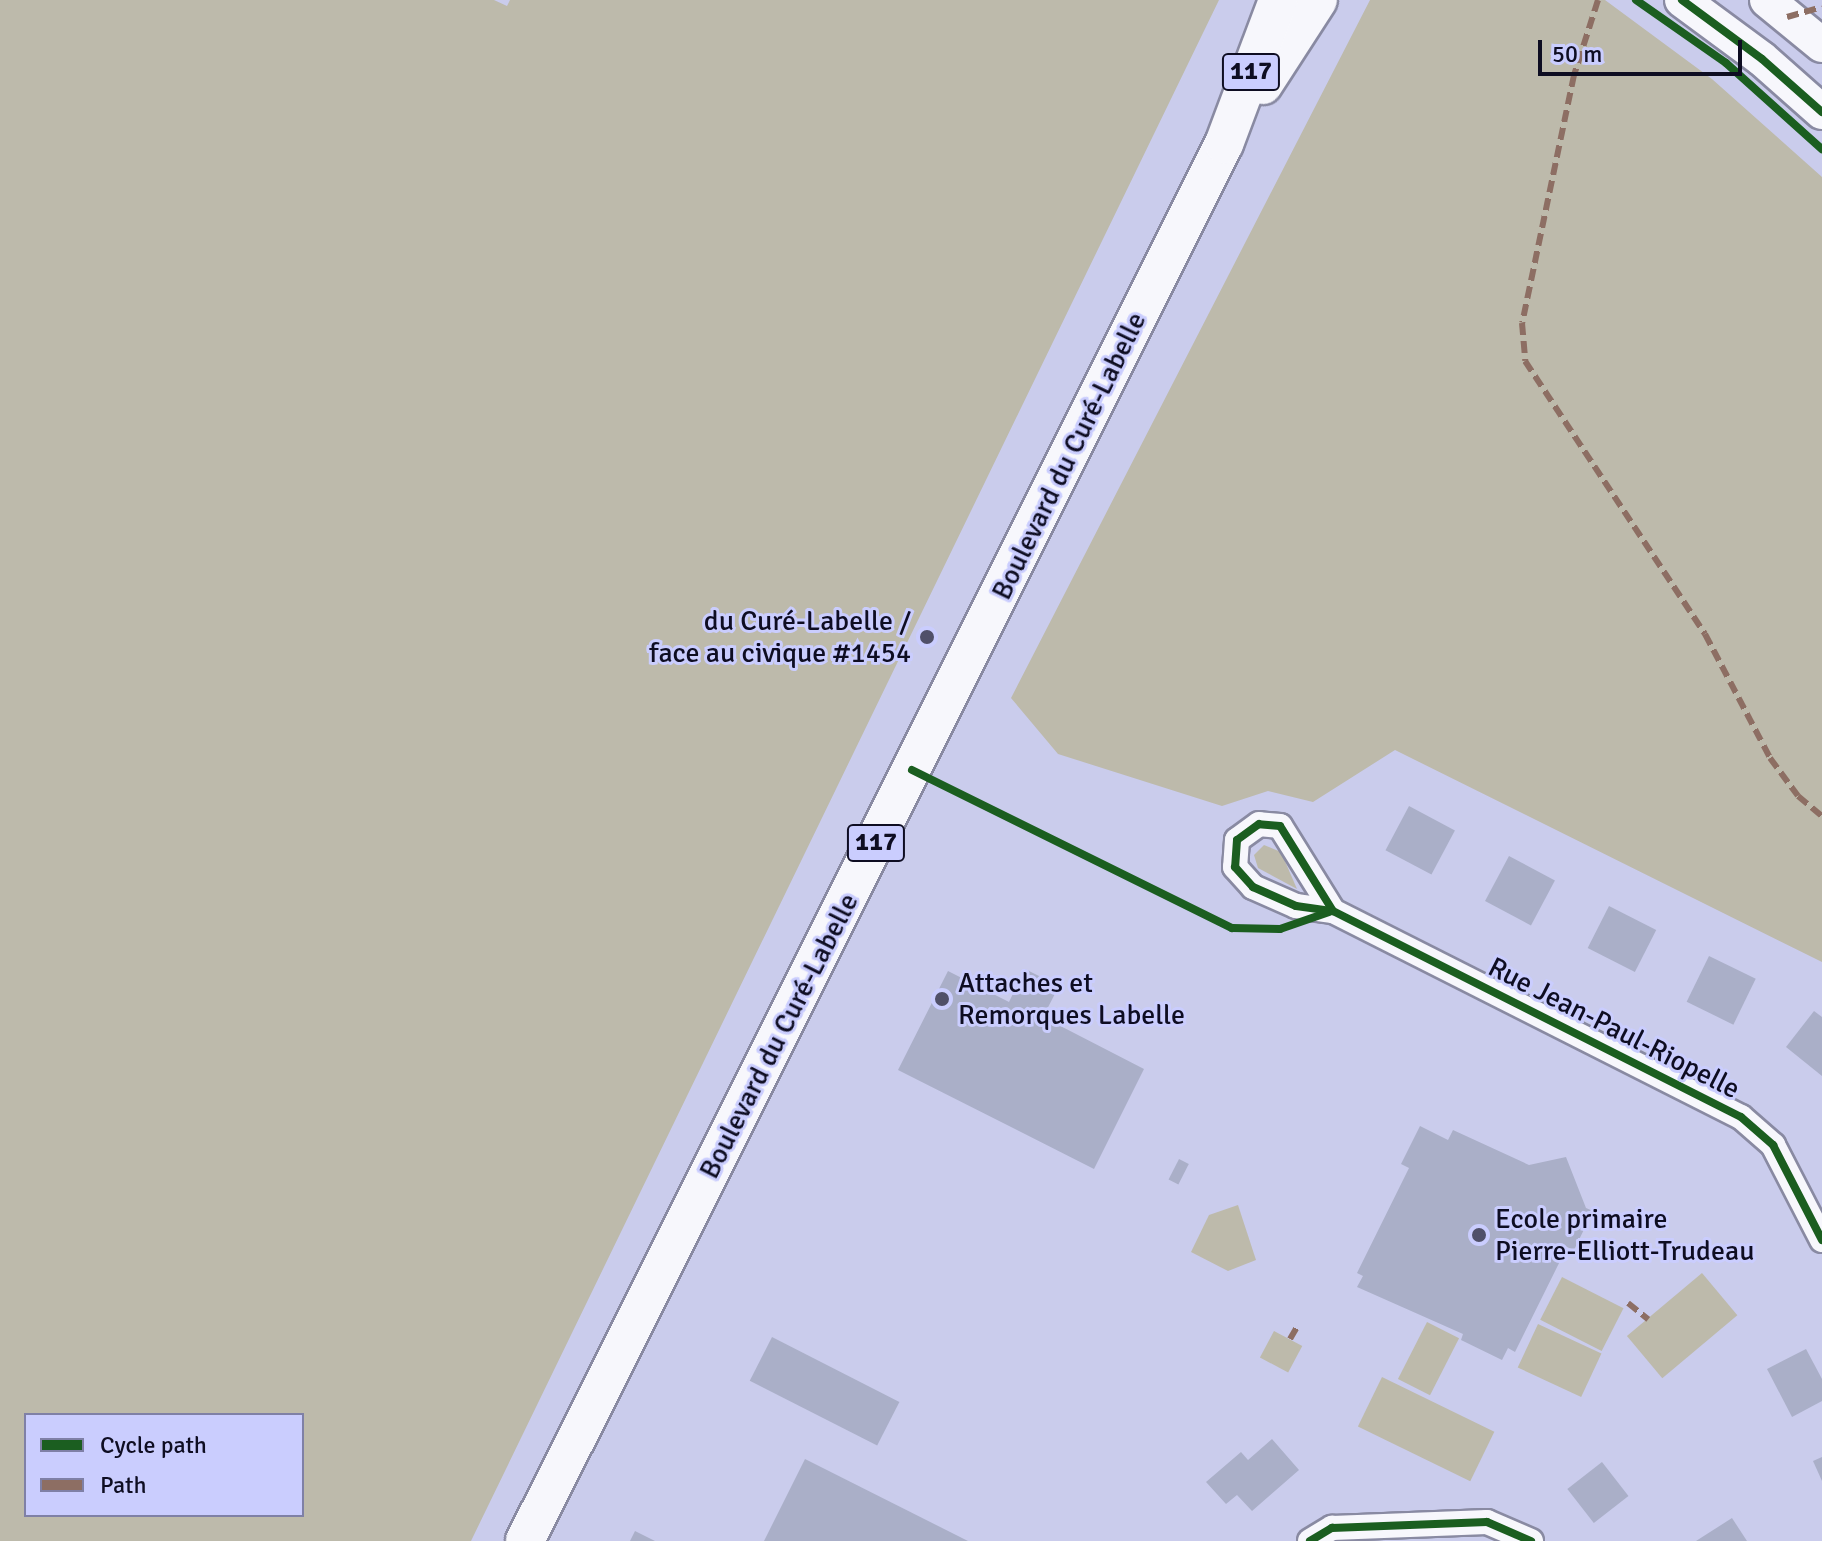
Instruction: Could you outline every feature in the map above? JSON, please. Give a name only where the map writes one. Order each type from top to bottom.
[{"type":"main road","name":"Boulevard du Curé-Labelle","points":[[525,1541],[1224,144],[1278,0]]},
{"type":"main road","name":"Boulevard du Curé-Labelle","points":[[1224,144],[1318,0]]},
{"type":"street","points":[[1682,0],[1762,59],[1822,112]]},
{"type":"street","points":[[1767,0],[1822,45]]},
{"type":"street","name":"Rue Jean-Paul-Riopelle","points":[[1333,911],[1741,1117],[1780,1156],[1822,1240]]},
{"type":"street","points":[[1310,1541],[1332,1528],[1487,1522],[1531,1541]]},
{"type":"shaded area","points":[[0,0],[494,0],[507,6],[510,0],[1219,0],[471,1541],[0,1541]]},
{"type":"shaded area","points":[[1370,0],[1605,0],[1712,79],[1822,177],[1822,962],[1395,750],[1313,802],[1268,791],[1222,806],[1058,754],[1011,698]]},
{"type":"shaded area","points":[[1264,845],[1281,852],[1297,889],[1258,868],[1254,855]]},
{"type":"shaded area","points":[[1238,1205],[1256,1260],[1228,1271],[1191,1252],[1209,1215]]},
{"type":"shaded area","points":[[1702,1273],[1737,1315],[1662,1378],[1627,1336]]},
{"type":"shaded area","points":[[1562,1277],[1623,1308],[1602,1351],[1540,1320]]},
{"type":"shaded area","points":[[1427,1322],[1459,1338],[1430,1395],[1398,1379]]},
{"type":"shaded area","points":[[1538,1324],[1601,1354],[1581,1397],[1518,1368]]},
{"type":"shaded area","points":[[1274,1331],[1302,1346],[1288,1373],[1260,1357]]},
{"type":"shaded area","points":[[1382,1377],[1494,1432],[1470,1481],[1358,1426]]},
{"type":"building","points":[[1409,806],[1455,830],[1431,875],[1386,850]]},
{"type":"building","points":[[1509,856],[1555,880],[1531,925],[1485,901]]},
{"type":"building","points":[[1609,906],[1656,930],[1635,972],[1588,948]]},
{"type":"building","points":[[1709,956],[1756,979],[1733,1025],[1687,1002]]},
{"type":"building","points":[[1025,969],[1059,986],[1043,1017],[1144,1069],[1094,1169],[898,1070],[948,971],[1009,1002]]},
{"type":"building","points":[[1814,1011],[1822,1017],[1822,1076],[1786,1047]]},
{"type":"building","points":[[1420,1126],[1448,1140],[1453,1130],[1529,1165],[1566,1157],[1586,1208],[1593,1211],[1574,1250],[1567,1247],[1515,1352],[1508,1348],[1502,1360],[1461,1340],[1463,1334],[1357,1287],[1363,1276],[1357,1273],[1409,1168],[1401,1164]]},
{"type":"building","points":[[1179,1159],[1189,1164],[1178,1184],[1169,1179]]},
{"type":"building","points":[[772,1337],[899,1402],[877,1446],[750,1381]]},
{"type":"building","points":[[1806,1349],[1822,1379],[1822,1401],[1792,1417],[1767,1369]]},
{"type":"building","points":[[1272,1439],[1299,1470],[1252,1511],[1237,1495],[1226,1504],[1206,1482],[1241,1452],[1248,1460]]},
{"type":"building","points":[[1822,1457],[1822,1481],[1813,1461]]},
{"type":"building","points":[[805,1459],[968,1541],[764,1541]]},
{"type":"building","points":[[1602,1462],[1628,1496],[1594,1523],[1567,1489]]},
{"type":"building","points":[[1732,1518],[1747,1541],[1696,1541]]},
{"type":"building","points":[[635,1531],[655,1541],[630,1541]]},
{"type":"marked path","points":[[1598,0],[1574,75],[1522,323],[1525,361],[1705,634],[1770,758],[1798,796],[1822,816]]},
{"type":"marked path","points":[[1787,17],[1822,7]]},
{"type":"marked path","points":[[1628,1303],[1648,1319]]},
{"type":"marked path","points":[[1290,1339],[1298,1325]]},
{"type":"cycle path","points":[[1636,0],[1726,63],[1822,149]]},
{"type":"cycle path","points":[[1682,0],[1762,59],[1822,112]]},
{"type":"cycle path","points":[[912,770],[1232,928],[1280,929],[1329,912]]},
{"type":"cycle path","points":[[1333,911],[1280,826],[1259,824],[1237,840],[1235,867],[1253,887],[1296,906],[1333,911],[1741,1117],[1773,1145],[1822,1240]]},
{"type":"cycle path","points":[[1310,1541],[1332,1528],[1487,1522],[1531,1541]]},
{"type":"place","name":"du Curé-Labelle / face au civique #1454","points":[[927,637]]},
{"type":"place","name":"Attaches et Remorques Labelle","points":[[942,999]]},
{"type":"place","name":"Ecole primaire Pierre-Elliott-Trudeau","points":[[1479,1235]]}]
